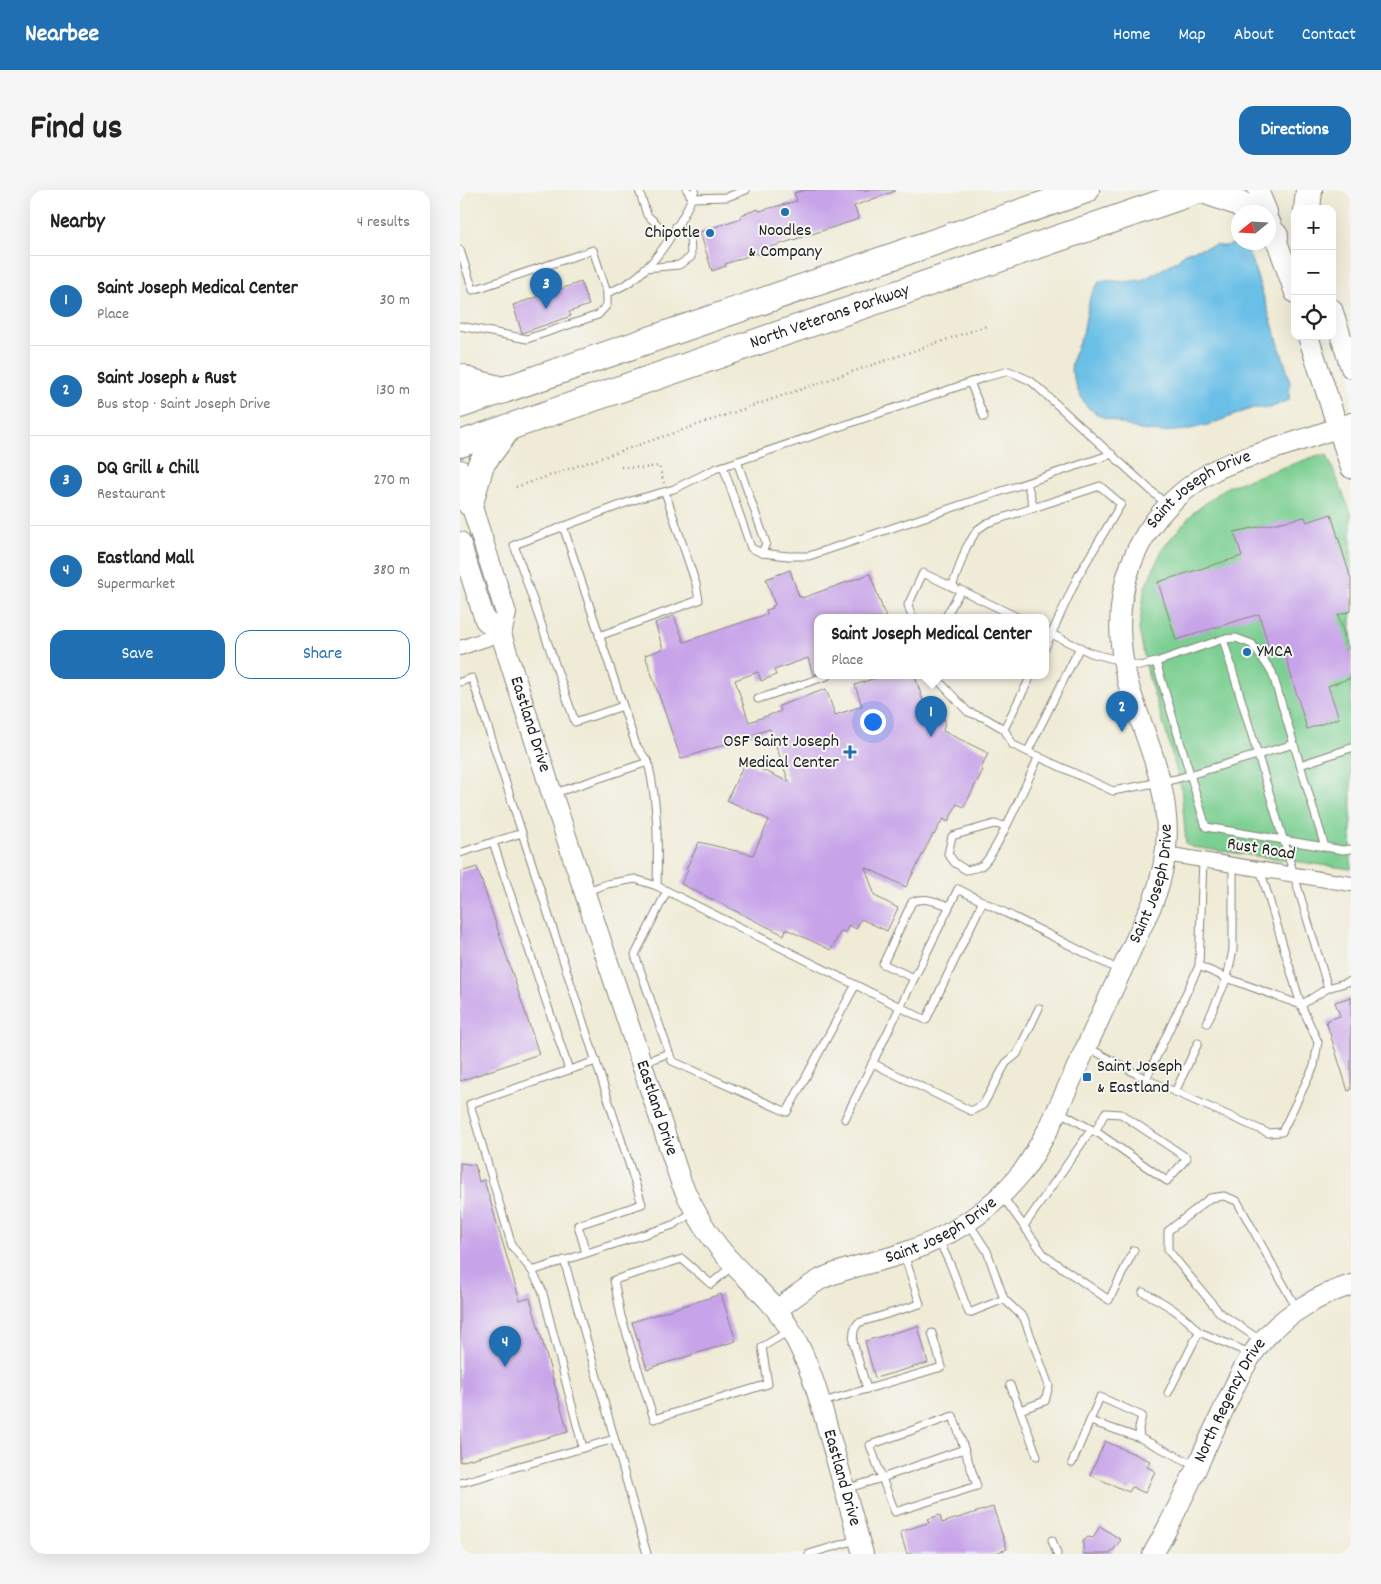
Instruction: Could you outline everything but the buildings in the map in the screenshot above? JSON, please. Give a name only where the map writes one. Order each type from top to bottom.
[{"type":"highway","name":"North Veterans Parkway","points":[[460,405],[1086,190]]},
{"type":"highway","name":"North Veterans Parkway","points":[[460,444],[1199,190]]},
{"type":"highway","points":[[1203,190],[1242,205]]},
{"type":"highway","points":[[1308,205],[1309,190]]},
{"type":"highway","points":[[460,377],[503,390]]},
{"type":"highway","points":[[470,503],[481,464],[509,428]]},
{"type":"main road","points":[[1258,190],[1263,205]]},
{"type":"main road","points":[[1295,190],[1300,205]]},
{"type":"main road","points":[[1276,241],[1291,282]]},
{"type":"main road","points":[[1336,321],[1351,368]]},
{"type":"main road","points":[[1310,340],[1344,425],[1351,468]]},
{"type":"main road","name":"Saint Joseph Drive","points":[[777,1310],[801,1291],[822,1279],[904,1253],[938,1239],[968,1222],[979,1215],[1002,1194],[1032,1157],[1057,1111],[1153,902],[1165,854],[1166,817],[1159,781],[1123,662],[1119,633],[1120,612],[1130,566],[1147,532],[1168,506],[1193,484],[1230,463],[1344,425]]},
{"type":"main road","name":"Eastland Drive","points":[[460,470],[506,613],[501,634],[552,794],[682,1182],[695,1211],[717,1243],[734,1264],[763,1292],[791,1330],[809,1369],[820,1403],[861,1547]]},
{"type":"main road","name":"Eastland Drive","points":[[460,542],[485,620],[501,634]]},
{"type":"main road","name":"North Regency Drive","points":[[1153,1554],[1168,1529],[1237,1380],[1257,1348],[1276,1327],[1297,1310],[1319,1297],[1351,1285]]},
{"type":"street","points":[[460,648],[501,634]]},
{"type":"street","name":"Rust Road","points":[[1165,854],[1351,884]]},
{"type":"lane","points":[[639,190],[646,215],[670,236]]},
{"type":"lane","points":[[687,190],[693,194],[727,197],[746,190]]},
{"type":"lane","points":[[607,293],[633,280],[656,258],[693,194]]},
{"type":"lane","points":[[645,268],[679,265],[690,256],[690,234],[676,226]]},
{"type":"lane","points":[[460,250],[473,290],[593,250],[607,293],[607,305],[598,315],[527,339],[460,326]]},
{"type":"lane","points":[[622,706],[576,722],[514,545],[634,500],[674,489],[723,466],[970,382],[1009,371],[1031,381],[1168,506]]},
{"type":"lane","points":[[970,382],[984,417]]},
{"type":"lane","points":[[723,466],[751,548],[762,553],[809,556],[1112,454]]},
{"type":"lane","points":[[738,461],[766,543],[762,553]]},
{"type":"lane","points":[[1026,483],[1034,508]]},
{"type":"lane","points":[[952,587],[966,548],[977,530],[987,523],[1100,486],[1122,504],[1078,576],[1049,630]]},
{"type":"lane","points":[[599,636],[699,600],[696,584],[665,492]]},
{"type":"lane","points":[[563,526],[636,745],[648,762],[652,780],[658,837],[657,886]]},
{"type":"lane","points":[[911,614],[908,605],[923,573],[1011,614]]},
{"type":"lane","points":[[947,614],[961,590]]},
{"type":"lane","points":[[1049,632],[1091,653],[1140,666],[1224,639],[1236,638],[1252,644],[1272,672],[1325,847]]},
{"type":"lane","points":[[1224,639],[1328,988]]},
{"type":"lane","points":[[1028,751],[1080,648]]},
{"type":"lane","points":[[1156,662],[1206,827],[1325,847],[1351,849]]},
{"type":"lane","points":[[460,682],[472,678],[642,1204],[578,1225],[586,1253]]},
{"type":"lane","points":[[758,699],[818,679]]},
{"type":"lane","points":[[938,679],[968,712],[985,718],[1004,729],[1013,744],[1113,791],[1190,775],[1294,744]]},
{"type":"lane","points":[[1004,729],[1029,679]]},
{"type":"lane","points":[[1300,765],[1351,748]]},
{"type":"lane","points":[[1006,826],[994,824],[952,836],[948,854],[955,863],[966,870],[981,866],[991,857],[1006,826],[1039,756]]},
{"type":"lane","points":[[552,794],[648,762]]},
{"type":"lane","points":[[460,853],[522,833]]},
{"type":"lane","points":[[493,842],[569,1070]]},
{"type":"lane","points":[[1146,1079],[1199,966],[1203,860]]},
{"type":"lane","points":[[1207,1023],[1227,978],[1233,950],[1232,865]]},
{"type":"lane","points":[[1086,1047],[1146,1079],[1268,1133],[1282,1132],[1314,1066],[1318,1042],[1301,1005],[1260,869]]},
{"type":"lane","points":[[585,891],[607,884],[636,879],[657,886],[926,1020],[983,901]]},
{"type":"lane","points":[[845,1119],[958,888],[1121,971]]},
{"type":"lane","points":[[667,891],[635,955],[672,1061],[787,1112],[855,986]]},
{"type":"lane","points":[[914,978],[883,964],[912,902],[919,899],[927,899],[949,906]]},
{"type":"lane","points":[[1199,966],[1301,1005]]},
{"type":"lane","points":[[1301,1005],[1328,988],[1351,981]]},
{"type":"lane","points":[[872,1063],[972,1111],[983,1105],[1006,1063],[1017,1054],[1039,1008]]},
{"type":"lane","points":[[1175,1092],[1198,1043]]},
{"type":"lane","points":[[642,1063],[669,1053]]},
{"type":"lane","points":[[583,1448],[542,1290],[532,1271],[512,1246],[470,1104],[596,1062]]},
{"type":"lane","points":[[1024,1226],[1093,1131],[1106,1113],[1121,1114],[1187,1158],[1168,1181],[1093,1131],[1057,1111]]},
{"type":"lane","points":[[1002,1194],[1045,1256],[1109,1300],[1134,1250]]},
{"type":"lane","points":[[1257,1348],[1220,1312],[1168,1250],[1168,1232],[1210,1198],[1224,1196],[1237,1201],[1297,1310]]},
{"type":"lane","points":[[532,1271],[673,1225],[695,1211]]},
{"type":"lane","points":[[968,1222],[987,1252],[1004,1299],[1024,1318],[1049,1386],[1045,1401],[1020,1410]]},
{"type":"lane","points":[[938,1239],[969,1312],[1004,1299]]},
{"type":"lane","points":[[868,1389],[853,1342],[854,1330],[858,1323],[920,1304],[904,1253]]},
{"type":"lane","points":[[734,1264],[711,1284],[682,1259],[614,1280],[621,1316],[654,1419],[768,1384],[762,1347],[791,1330]]},
{"type":"lane","points":[[564,1260],[647,1554]]},
{"type":"lane","points":[[1143,1292],[1171,1307],[1189,1320],[1199,1332],[1257,1348]]},
{"type":"lane","points":[[820,1403],[942,1367],[932,1332]]},
{"type":"lane","points":[[1168,1393],[1199,1332]]},
{"type":"lane","points":[[1010,1385],[1037,1456]]},
{"type":"lane","points":[[1072,1463],[1100,1397],[1142,1416],[1139,1428],[1140,1438]]},
{"type":"lane","points":[[952,1416],[978,1486],[895,1512],[882,1478],[870,1445],[952,1416]]},
{"type":"lane","points":[[1090,1421],[1140,1438],[1197,1466]]},
{"type":"lane","points":[[460,1483],[614,1439]]},
{"type":"lane","points":[[845,1489],[964,1449]]},
{"type":"lane","points":[[1052,1540],[1057,1554]]},
{"type":"lane","points":[[809,1554],[861,1547]]},
{"type":"path","points":[[516,487],[986,326]]},
{"type":"path","points":[[621,467],[642,468],[659,466],[665,484],[665,492]]},
{"type":"green space","name":"YMCA","points":[[1319,455],[1327,455],[1351,513],[1351,869],[1192,847],[1186,844],[1181,787],[1148,675],[1139,630],[1145,587],[1164,546],[1193,513],[1227,487]]},
{"type":"water","points":[[1217,245],[1231,245],[1231,250],[1247,250],[1287,370],[1290,383],[1289,400],[1270,408],[1253,408],[1208,425],[1186,430],[1162,432],[1140,430],[1100,416],[1087,407],[1078,391],[1071,370],[1073,357],[1083,333],[1090,297],[1099,282],[1103,280],[1126,282],[1144,279],[1177,261],[1184,253]]},
{"type":"place","name":"Noodles & Company","points":[[785,212]]},
{"type":"place","name":"Chipotle","points":[[710,233]]},
{"type":"place","name":"DQ Grill & Chill","points":[[546,309]]},
{"type":"place","name":"YMCA","points":[[1247,652]]},
{"type":"place","name":"Saint Joseph & Rust","points":[[1122,732]]},
{"type":"place","name":"Saint Joseph Medical Center","points":[[931,737]]},
{"type":"place","name":"OSF Saint Joseph Medical Center","points":[[850,752]]},
{"type":"place","name":"Saint Joseph & Eastland","points":[[1087,1077]]},
{"type":"place","name":"Eastland Mall","points":[[505,1367]]}]
